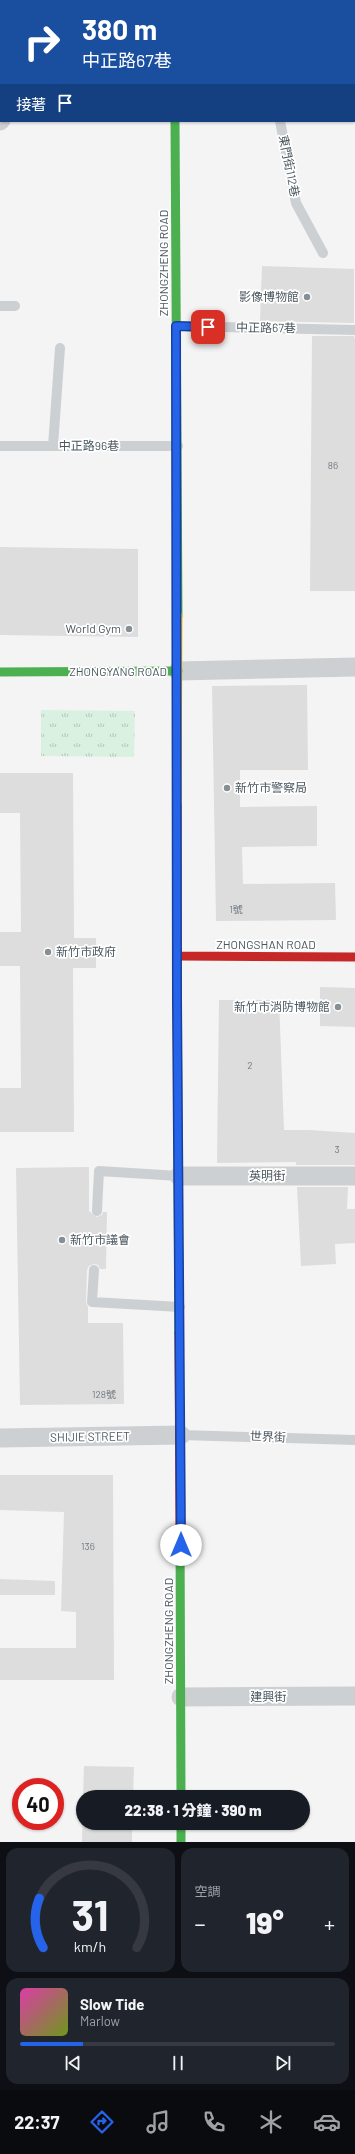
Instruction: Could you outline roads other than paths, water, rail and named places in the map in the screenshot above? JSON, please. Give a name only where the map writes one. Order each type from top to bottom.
[{"type":"street","name":"ZHONGZHENG ROAD","points":[[175,122],[178,446],[181,1790]]},
{"type":"street","name":"ZHONGYANG ROAD","points":[[0,672],[178,671],[355,667]]},
{"type":"street","name":"ZHONGSHAN ROAD","points":[[178,956],[355,957]]},
{"type":"street","name":"英明街","points":[[179,1176],[355,1176]]},
{"type":"street","name":"SHIJIE STREET","points":[[0,1438],[181,1435]]},
{"type":"street","name":"建興街","points":[[181,1697],[355,1696]]},
{"type":"street","points":[[181,1830],[181,1842]]},
{"type":"lane","name":"東門街112巷","points":[[280,122],[296,203],[323,253]]},
{"type":"lane","points":[[0,306],[15,306]]},
{"type":"lane","name":"中正路67巷","points":[[176,326],[355,330]]},
{"type":"lane","points":[[53,446],[60,348]]},
{"type":"lane","name":"中正路96巷","points":[[0,446],[178,446]]},
{"type":"lane","points":[[97,1211],[99,1171],[179,1176]]},
{"type":"lane","points":[[94,1270],[92,1302],[180,1307]]},
{"type":"lane","name":"世界街","points":[[181,1435],[355,1440]]},
{"type":"place","name":"影像博物館","points":[[307,297]]},
{"type":"place","name":"World Gym","points":[[129,629]]},
{"type":"place","name":"新竹市警察局","points":[[227,788]]},
{"type":"place","name":"新竹市政府","points":[[48,952]]},
{"type":"place","name":"新竹市消防博物館","points":[[338,1007]]},
{"type":"place","name":"新竹市議會","points":[[62,1240]]}]
